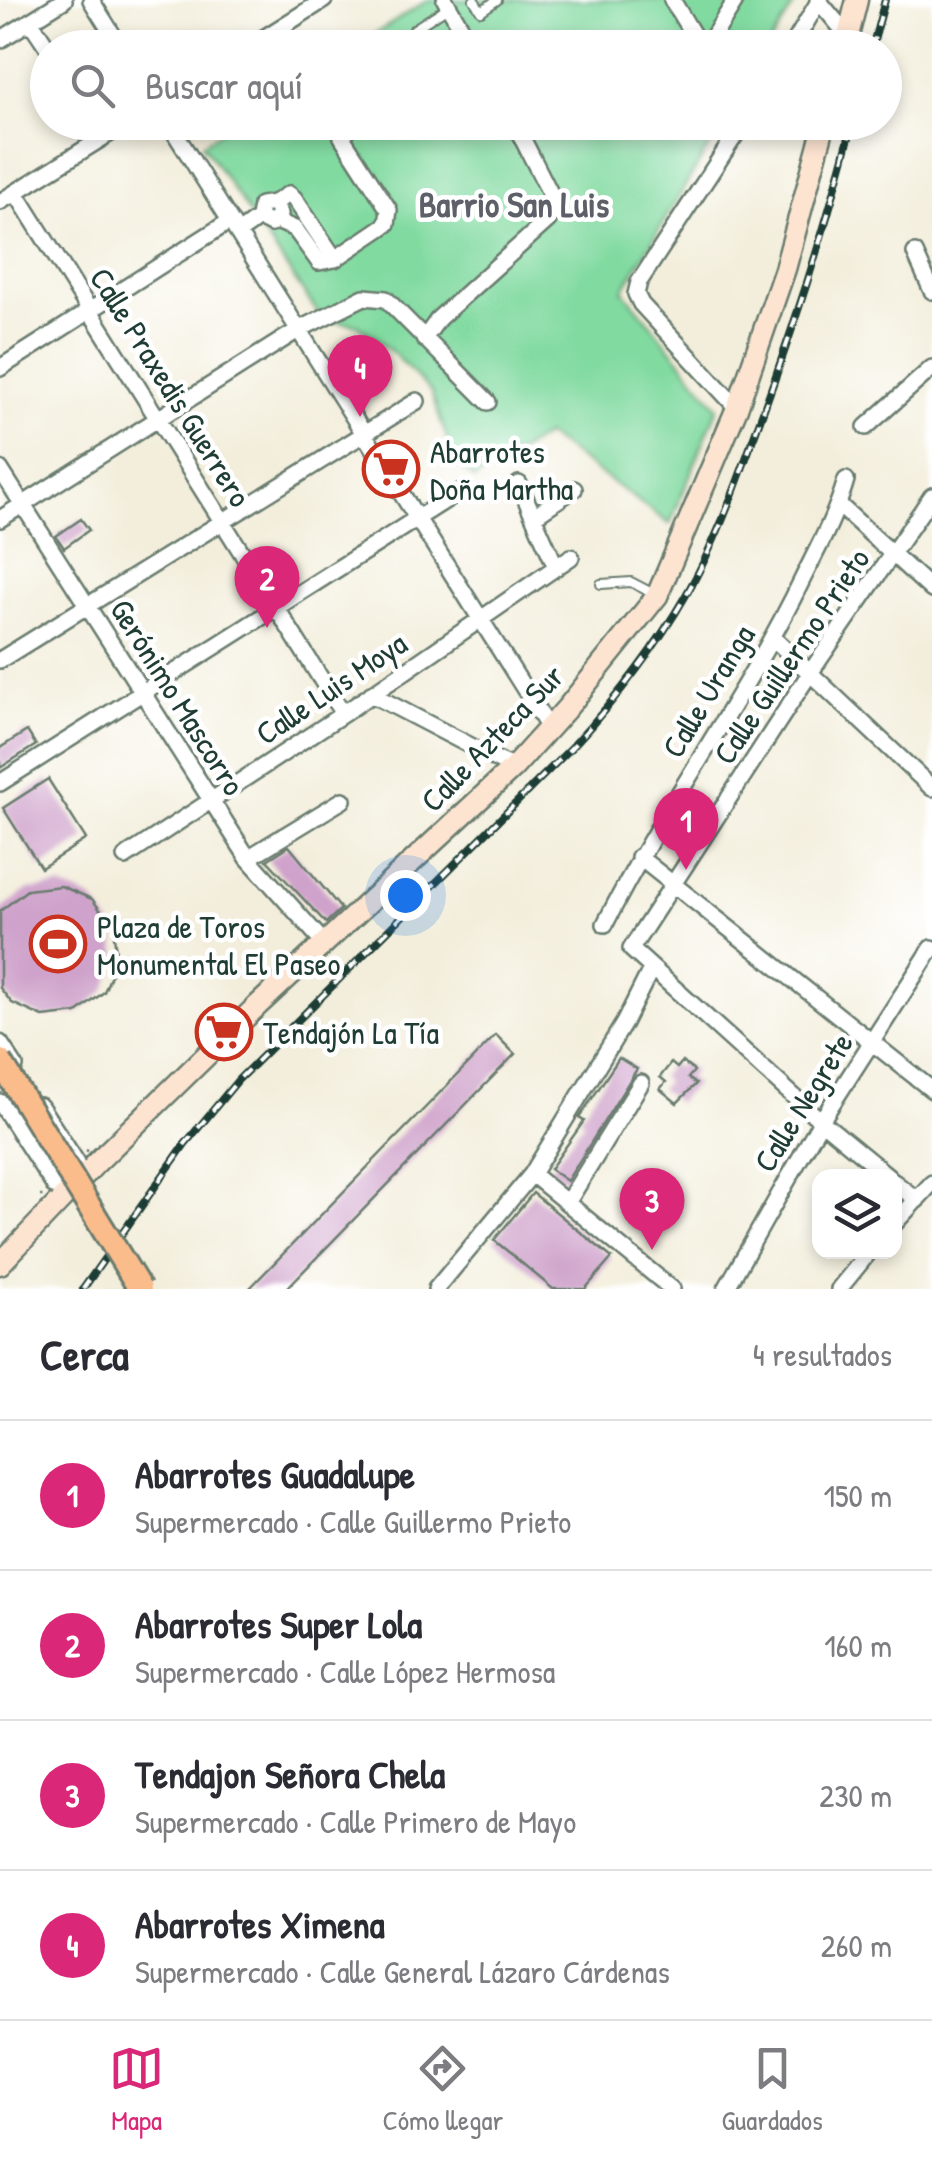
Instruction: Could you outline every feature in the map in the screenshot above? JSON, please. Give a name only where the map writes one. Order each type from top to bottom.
[{"type":"main road","points":[[0,1061],[140,1289]]},
{"type":"main road","points":[[0,1088],[53,1197],[124,1289]]},
{"type":"street","points":[[0,40],[64,0]]},
{"type":"street","points":[[110,30],[94,5],[114,0]]},
{"type":"street","points":[[276,30],[324,0]]},
{"type":"street","points":[[672,0],[692,30]]},
{"type":"street","points":[[716,30],[734,3],[732,0]]},
{"type":"street","points":[[850,30],[858,0]]},
{"type":"street","points":[[802,30],[819,1],[839,30]]},
{"type":"street","points":[[447,3],[463,30]]},
{"type":"street","points":[[30,21],[36,30]]},
{"type":"street","points":[[0,202],[86,140]]},
{"type":"street","points":[[179,140],[549,728]]},
{"type":"street","points":[[277,220],[295,228],[319,262],[334,258],[386,224],[390,210],[344,140]]},
{"type":"street","points":[[424,339],[439,318],[548,220],[554,210],[552,197],[523,140]]},
{"type":"street","points":[[732,140],[639,282],[636,294],[737,408]]},
{"type":"street","name":"Calle Azteca Sur","points":[[0,1264],[53,1197],[87,1163],[513,768],[658,596],[737,408],[785,269],[820,140]]},
{"type":"street","name":"Calle Praxedis Guerrero","points":[[16,192],[343,714]]},
{"type":"street","points":[[259,218],[261,205],[289,194],[334,258]]},
{"type":"street","points":[[0,368],[234,227],[259,218],[271,224],[280,214],[274,203]]},
{"type":"street","points":[[914,253],[932,292]]},
{"type":"street","points":[[0,518],[298,330],[364,296],[386,299],[488,402]]},
{"type":"street","points":[[866,427],[932,368]]},
{"type":"street","points":[[0,660],[417,400]]},
{"type":"street","name":"Gerónimo Mascorro","points":[[0,469],[248,858],[324,944]]},
{"type":"street","name":"Calle Uranga","points":[[605,924],[639,857],[774,638],[839,505],[846,480]]},
{"type":"street","points":[[519,484],[556,566]]},
{"type":"street","points":[[534,516],[574,488]]},
{"type":"street","points":[[0,782],[457,493]]},
{"type":"street","name":"Calle Guillermo Prieto","points":[[652,969],[630,949],[810,673],[932,496]]},
{"type":"street","points":[[839,505],[932,590]]},
{"type":"street","name":"Calle Luis Moya","points":[[125,857],[343,714],[571,557]]},
{"type":"street","points":[[774,638],[932,788]]},
{"type":"street","points":[[371,694],[513,768]]},
{"type":"street","points":[[248,858],[343,800]]},
{"type":"street","points":[[639,857],[932,1090]]},
{"type":"street","name":"Calle Negrete","points":[[726,1289],[821,1122],[932,948]]},
{"type":"street","points":[[436,1289],[532,1174],[624,1023],[652,969],[821,1122],[879,1169]]},
{"type":"street","points":[[0,1043],[87,1163]]},
{"type":"street","points":[[567,1203],[641,1083]]},
{"type":"street","points":[[0,1102],[53,1197]]},
{"type":"street","points":[[532,1174],[672,1289]]},
{"type":"street","points":[[902,1215],[932,1183]]},
{"type":"street","points":[[902,1189],[916,1200]]},
{"type":"street","points":[[840,1289],[864,1259]]},
{"type":"lane","points":[[474,0],[480,10],[496,0]]},
{"type":"lane","points":[[414,29],[447,3]]},
{"type":"lane","points":[[601,584],[631,582],[658,596]]},
{"type":"green space","points":[[428,0],[797,0],[778,30],[381,30]]},
{"type":"green space","points":[[208,140],[713,140],[623,290],[718,407],[670,524],[546,435],[475,479],[456,465],[431,392],[392,352],[358,325],[322,319],[202,144]]},
{"type":"building","points":[[81,519],[89,530],[64,548],[56,536]]},
{"type":"building","points":[[27,731],[36,745],[0,768],[0,748]]},
{"type":"building","points":[[48,779],[86,839],[41,868],[3,808]]},
{"type":"building","points":[[289,846],[341,909],[326,923],[267,860]]},
{"type":"building","name":"Plaza de Toros Monumental El Paseo","points":[[61,886],[92,899],[113,927],[117,961],[104,992],[77,1013],[43,1017],[12,1003],[0,988],[0,911],[27,890]]},
{"type":"building","points":[[496,1035],[515,1054],[286,1289],[249,1289]]},
{"type":"building","points":[[619,1058],[637,1069],[567,1181],[550,1169],[584,1121],[579,1118]]},
{"type":"building","points":[[682,1062],[694,1071],[688,1078],[696,1084],[677,1103],[660,1089],[666,1082],[660,1077],[671,1063],[677,1068]]},
{"type":"building","points":[[533,1193],[612,1258],[585,1289],[553,1289],[494,1240]]},
{"type":"railway","points":[[877,30],[885,0]]},
{"type":"railway","points":[[83,1289],[185,1144],[238,1080],[572,747],[661,636],[697,574],[735,487],[798,310],[848,140]]},
{"type":"place","name":"Abarrotes Ximena","points":[[360,417]]},
{"type":"place","name":"Abarrotes Doña Martha","points":[[391,469]]},
{"type":"place","name":"Abarrotes Super Lola","points":[[267,628]]},
{"type":"place","name":"Abarrotes Guadalupe","points":[[686,870]]},
{"type":"place","name":"Plaza de Toros Monumental El Paseo","points":[[58,944]]},
{"type":"place","name":"Tendajón La Tía","points":[[224,1032]]},
{"type":"place","name":"Tendajon Señora Chela","points":[[652,1250]]},
{"type":"district","name":"Barrio San Luis","points":[[514,204]]}]
